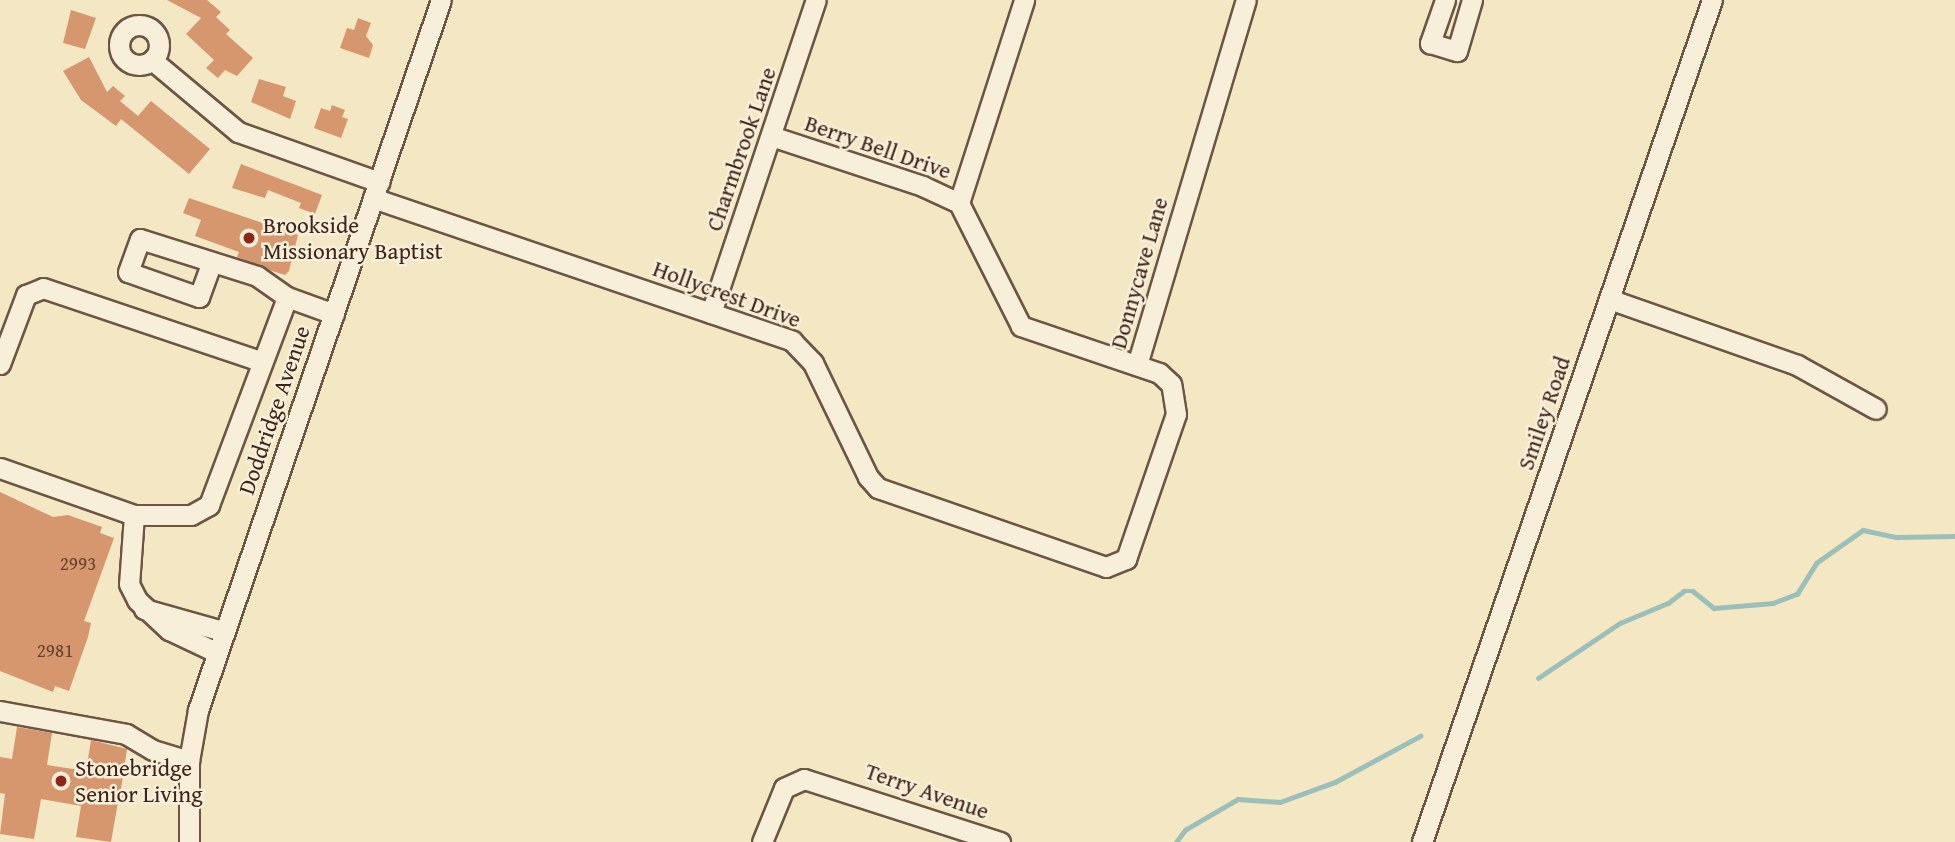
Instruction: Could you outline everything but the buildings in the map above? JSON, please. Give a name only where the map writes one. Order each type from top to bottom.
[{"type":"street","name":"Doddridge Avenue","points":[[189,842],[189,761],[216,652],[441,0]]},
{"type":"street","name":"Charmbrook Lane","points":[[712,313],[816,0]]},
{"type":"street","points":[[959,203],[1024,0]]},
{"type":"street","name":"Donnycave Lane","points":[[1106,568],[1126,559],[1134,542],[1176,414],[1171,384],[1159,373],[1138,365],[1246,0]]},
{"type":"street","points":[[1445,0],[1430,43],[1457,51],[1472,0]]},
{"type":"street","name":"Smiley Road","points":[[1422,842],[1712,0]]},
{"type":"street","name":"Hollycrest Drive","points":[[152,60],[238,132],[376,190],[778,335],[804,350],[869,477],[878,488],[1106,568]]},
{"type":"street","name":"Berry Bell Drive","points":[[771,136],[922,186],[959,203],[1021,326],[1138,365]]},
{"type":"street","points":[[211,264],[257,275],[287,297],[334,314]]},
{"type":"street","points":[[0,364],[26,295],[43,288],[260,361]]},
{"type":"street","points":[[0,468],[134,515],[191,515],[208,505],[260,361],[287,297]]},
{"type":"street","points":[[1609,299],[1797,365],[1876,409]]},
{"type":"street","points":[[134,515],[137,598],[169,630],[216,652]]},
{"type":"street","points":[[137,598],[223,631]]},
{"type":"street","points":[[0,710],[126,734],[153,751],[189,761]]},
{"type":"street","name":"Terry Avenue","points":[[762,842],[775,804],[793,781],[804,779],[838,786],[1000,842]]},
{"type":"waterway","points":[[1538,678],[1620,623],[1668,603],[1684,591],[1693,591],[1714,608],[1773,603],[1797,594],[1816,563],[1863,530],[1897,537],[1955,536]]},
{"type":"waterway","points":[[1176,842],[1185,830],[1238,799],[1280,802],[1335,782],[1420,736]]},
{"type":"place","name":"Brookside Missionary Baptist","points":[[249,238]]},
{"type":"place","name":"Stonebridge Senior Living","points":[[61,781]]}]
